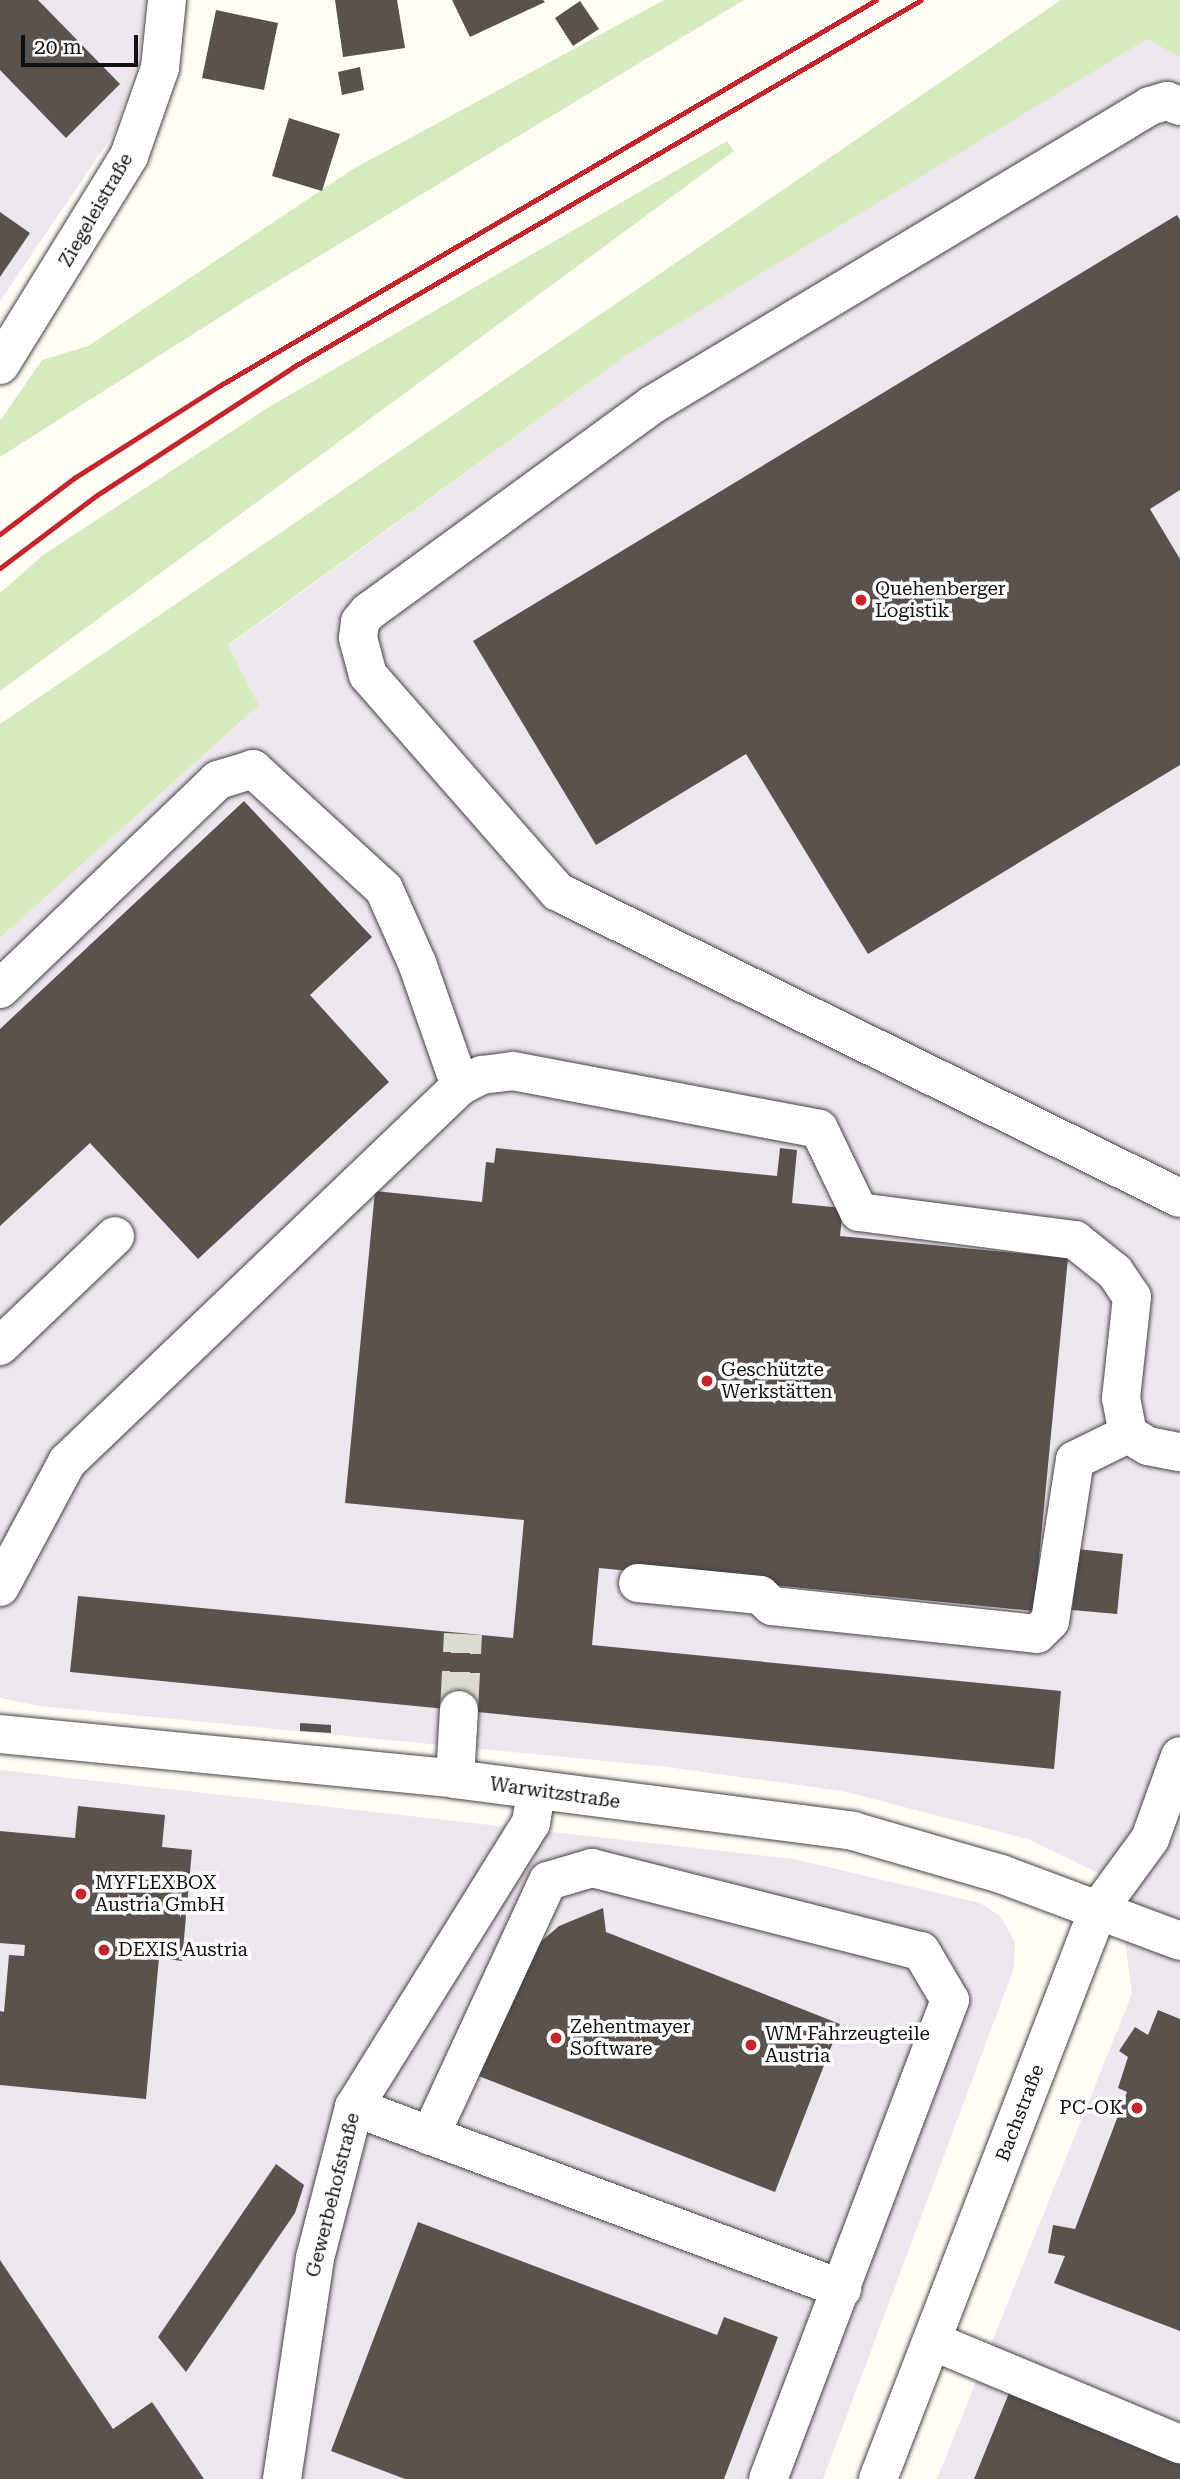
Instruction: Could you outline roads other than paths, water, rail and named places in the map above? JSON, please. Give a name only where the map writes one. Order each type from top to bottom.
[{"type":"street","name":"Ziegeleistraße","points":[[0,365],[129,156],[160,68],[167,0]]},
{"type":"street","points":[[1180,106],[1167,101],[1150,106],[652,405],[368,612],[360,622],[358,638],[368,675],[558,891],[1180,1198]]},
{"type":"street","points":[[0,989],[218,780],[253,769],[384,890],[418,963],[460,1086]]},
{"type":"street","points":[[0,1587],[67,1462],[460,1086],[482,1075],[513,1071],[818,1129],[859,1212],[1075,1240],[1115,1272],[1132,1297],[1121,1398],[1128,1434],[1148,1446],[1180,1452]]},
{"type":"street","points":[[0,1346],[115,1236]]},
{"type":"street","points":[[638,1583],[760,1595],[772,1606],[1037,1634],[1050,1621],[1075,1460],[1128,1434]]},
{"type":"street","points":[[455,1779],[458,1710]]},
{"type":"street","name":"Warwitzstraße","points":[[0,1734],[455,1779],[853,1830],[1001,1874],[1180,1941]]},
{"type":"street","name":"Bachstraße","points":[[878,2479],[1098,1910],[1150,1839],[1180,1756]]},
{"type":"street","name":"Gewerbehofstraße","points":[[282,2479],[315,2258],[354,2106],[531,1823],[536,1791]]},
{"type":"street","points":[[430,2136],[548,1881],[592,1868],[921,1951],[950,2000],[768,2479]]},
{"type":"street","points":[[354,2106],[842,2288]]},
{"type":"street","points":[[932,2341],[1180,2444]]},
{"type":"tunnel","points":[[459,1710],[463,1634]]},
{"type":"railway","points":[[0,534],[74,478],[219,386],[876,0]]},
{"type":"railway","points":[[0,568],[97,495],[293,367],[921,0]]},
{"type":"place","name":"Quehenberger Logistik","points":[[861,600]]},
{"type":"place","name":"Geschützte Werkstätten","points":[[707,1381]]},
{"type":"place","name":"MYFLEXBOX Austria GmbH","points":[[81,1894]]},
{"type":"place","name":"DEXIS Austria","points":[[104,1950]]},
{"type":"place","name":"Zehentmayer Software","points":[[556,2038]]},
{"type":"place","name":"WM Fahrzeugteile Austria","points":[[751,2045]]},
{"type":"place","name":"PC-OK","points":[[1137,2108]]}]
